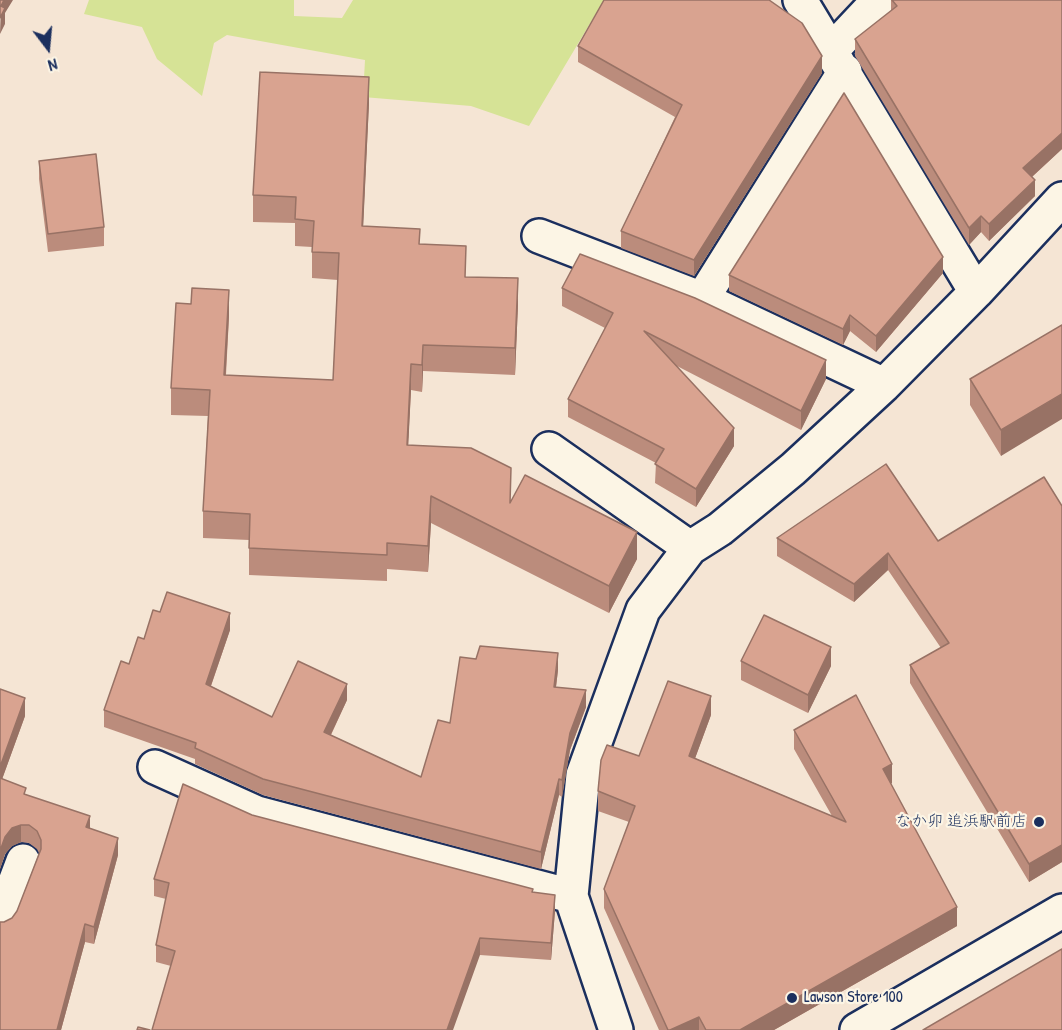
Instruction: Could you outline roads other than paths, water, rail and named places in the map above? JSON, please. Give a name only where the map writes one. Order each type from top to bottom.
[{"type":"street","points":[[801,0],[976,292]]},
{"type":"street","points":[[702,299],[839,61],[879,0]]},
{"type":"street","points":[[616,1030],[571,896],[583,775],[643,610],[690,548],[720,529],[793,469],[884,385],[976,292],[1062,200]]},
{"type":"street","points":[[539,236],[702,299],[884,385]]},
{"type":"street","points":[[549,449],[690,548]]},
{"type":"street","points":[[155,767],[256,813],[571,896]]},
{"type":"street","points":[[0,922],[23,861]]},
{"type":"street","points":[[857,1030],[1062,911]]},
{"type":"place","name":"なか卯 追浜駅前店","points":[[1039,822]]},
{"type":"place","name":"Lawson Store 100","points":[[792,998]]}]
